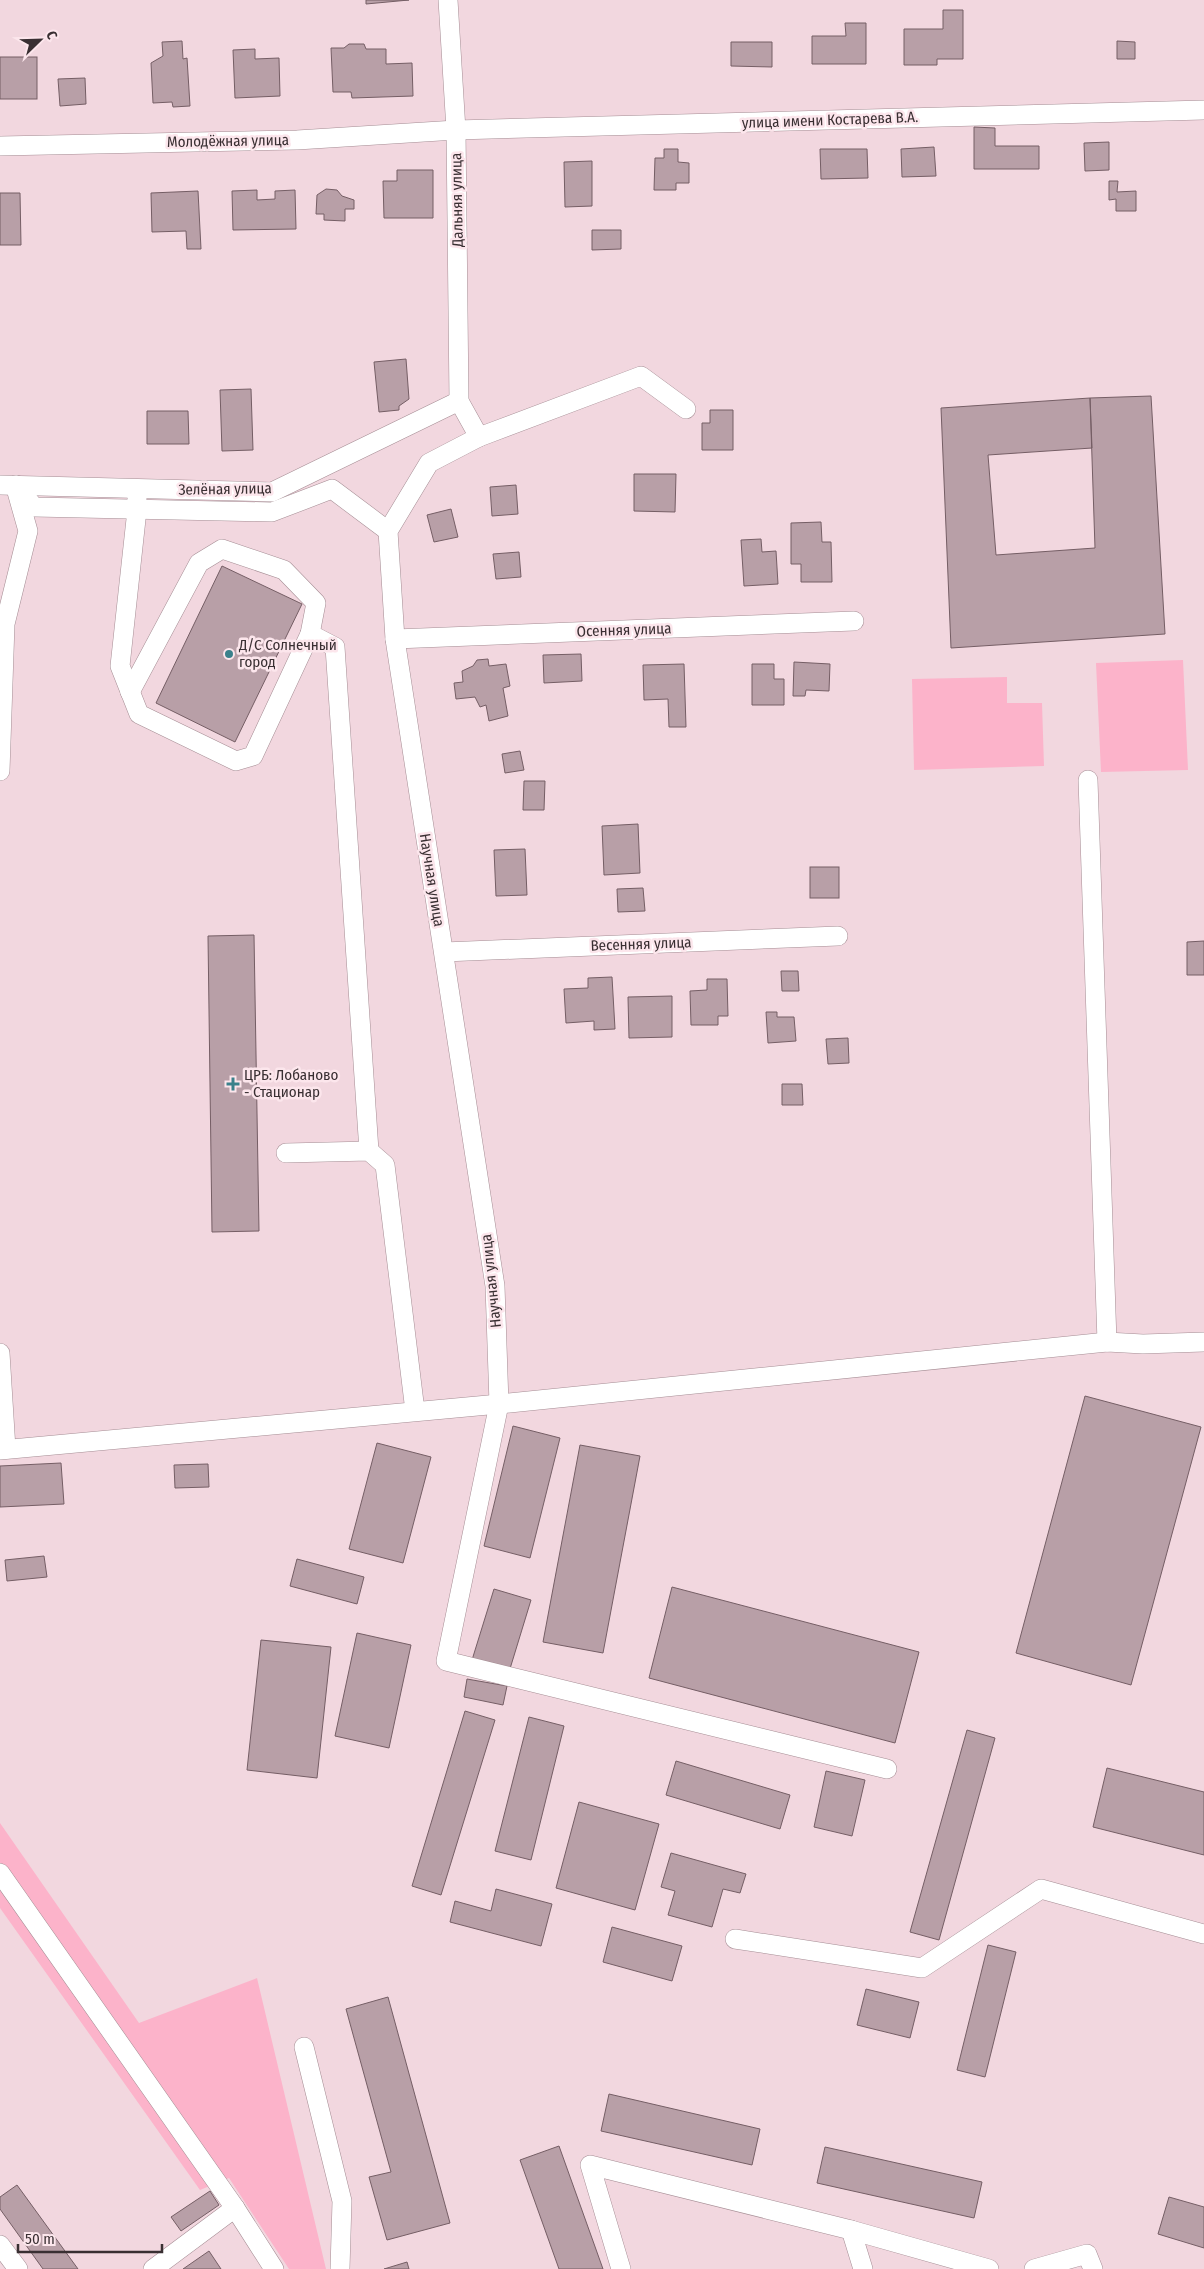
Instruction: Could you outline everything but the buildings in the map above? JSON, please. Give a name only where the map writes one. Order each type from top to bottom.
[{"type":"street","name":"Дальняя улица","points":[[448,0],[456,130],[459,401]]},
{"type":"street","name":"улица имени Костарева В.А.","points":[[456,130],[1204,110]]},
{"type":"street","name":"Молодёжная улица","points":[[0,146],[297,140],[456,130]]},
{"type":"street","points":[[8,485],[34,508],[272,512],[332,489],[388,531],[429,463],[479,437],[641,376],[686,409]]},
{"type":"street","points":[[459,401],[479,437]]},
{"type":"street","name":"Зелёная улица","points":[[8,485],[272,492],[459,401]]},
{"type":"street","points":[[0,771],[5,624],[28,530],[8,485]]},
{"type":"street","points":[[130,692],[198,564],[222,549],[284,570],[316,603],[310,634],[253,756],[236,761],[139,714],[130,692],[120,666],[137,510],[137,489]]},
{"type":"street","name":"Научная улица","points":[[388,531],[395,639],[495,1286],[499,1404],[446,1661],[887,1769]]},
{"type":"street","name":"Осенняя улица","points":[[395,639],[854,621]]},
{"type":"street","points":[[310,634],[335,647],[369,1151]]},
{"type":"street","points":[[1088,780],[1107,1342]]},
{"type":"street","name":"Весенняя улица","points":[[444,952],[838,936]]},
{"type":"street","points":[[286,1152],[369,1151],[385,1164],[415,1412]]},
{"type":"street","points":[[0,1353],[3,1449],[499,1404],[1107,1342],[1143,1344],[1204,1342]]},
{"type":"street","points":[[0,1873],[235,2208],[274,2269]]},
{"type":"street","points":[[734,1940],[922,1968],[1041,1889],[1204,1934]]},
{"type":"street","points":[[304,2046],[342,2201],[340,2269]]},
{"type":"street","points":[[621,2269],[590,2165],[851,2230],[989,2269]]},
{"type":"street","points":[[153,2269],[235,2208]]},
{"type":"street","points":[[851,2230],[862,2269]]},
{"type":"street","points":[[0,2244],[18,2269]]},
{"type":"street","points":[[1034,2269],[1087,2254],[1093,2269]]},
{"type":"shaded area","points":[[1183,660],[1188,770],[1101,772],[1096,663]]},
{"type":"shaded area","points":[[1007,677],[1007,703],[1042,703],[1044,766],[914,770],[912,679]]},
{"type":"shaded area","points":[[0,1823],[139,2023],[257,1978],[326,2269],[289,2269],[229,2178],[200,2190],[0,1908]]},
{"type":"place","name":"Д/С Солнечный город","points":[[229,654]]},
{"type":"place","name":"ЦРБ: Лобаново - Стационар","points":[[233,1084]]}]
